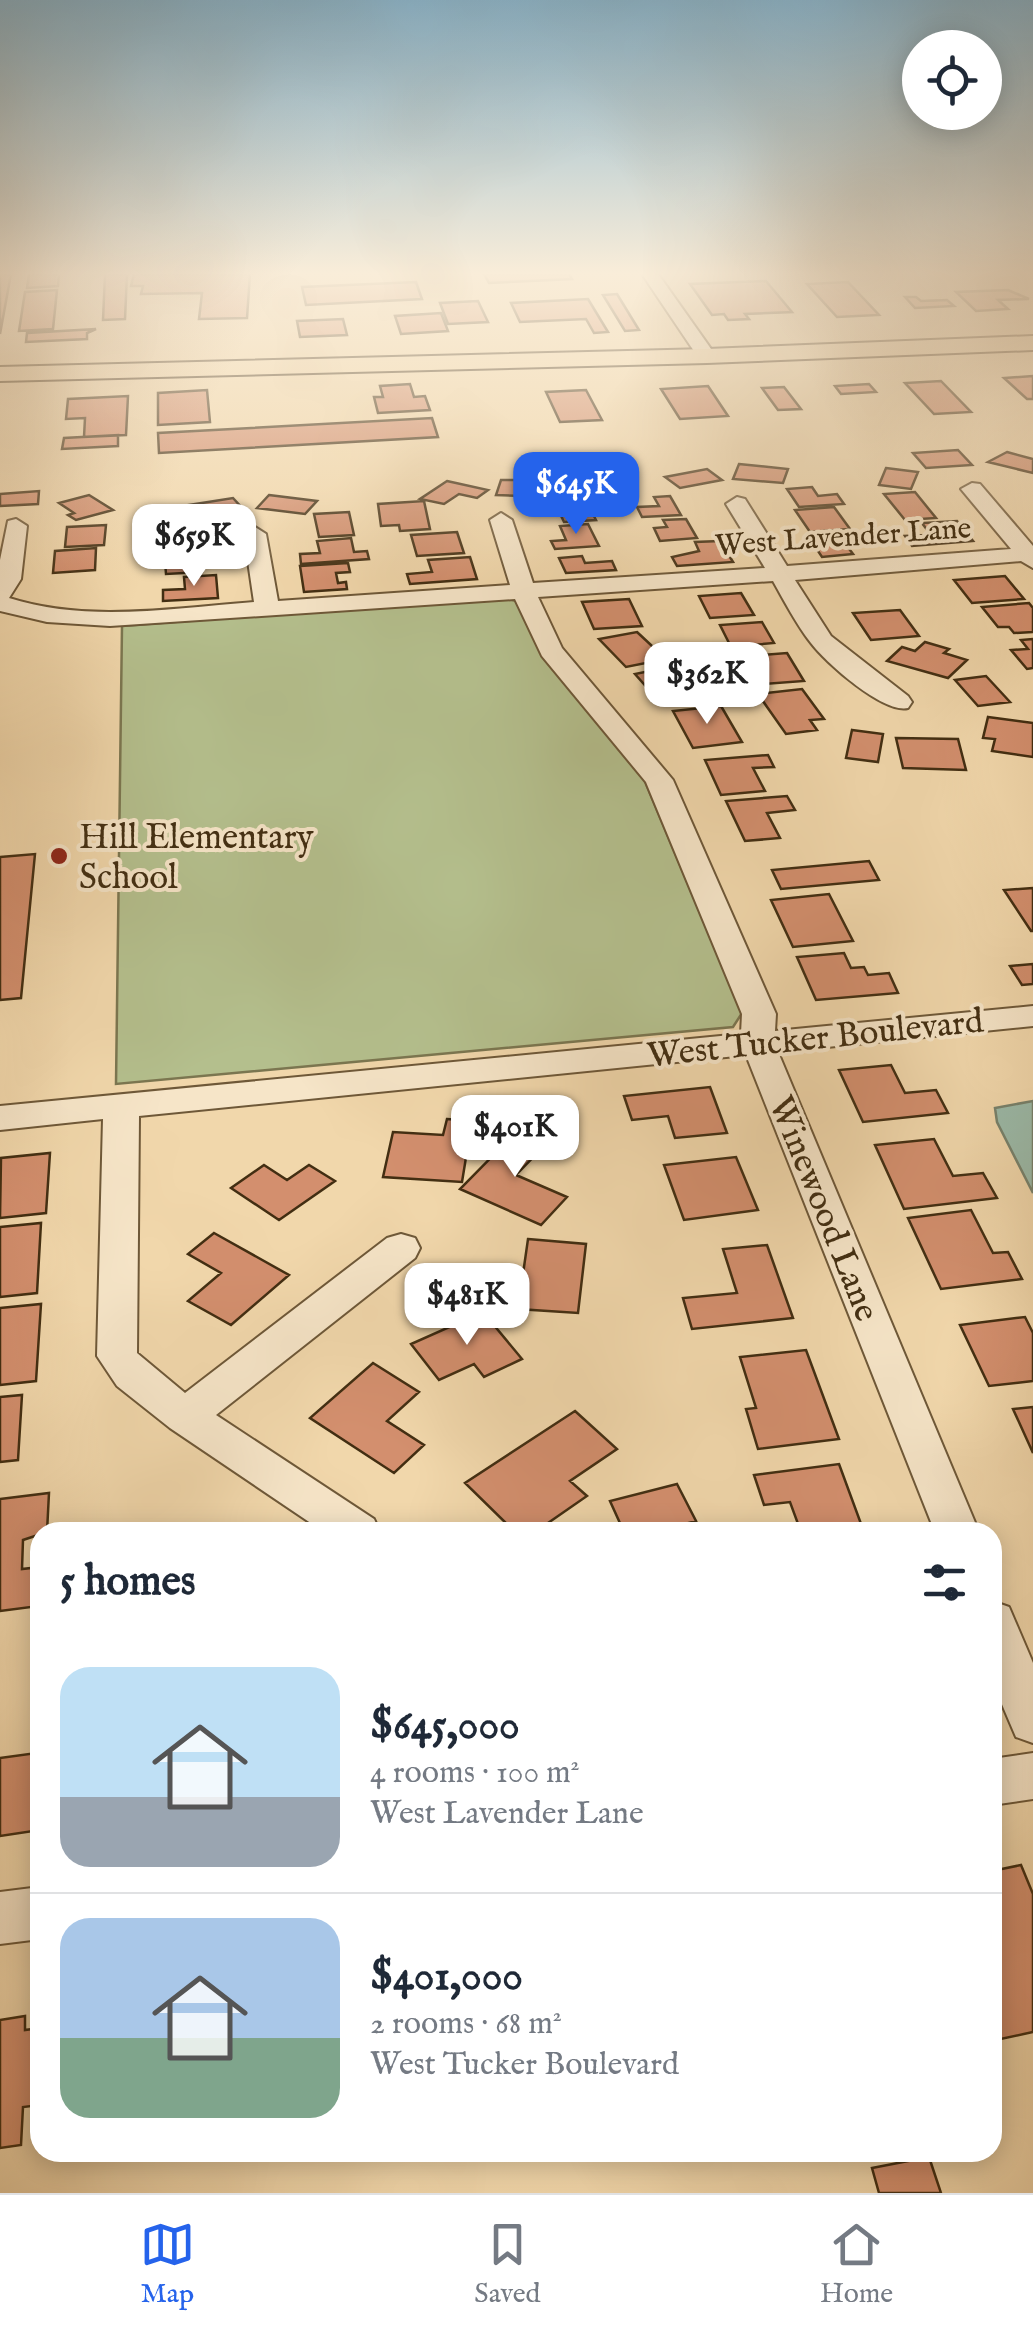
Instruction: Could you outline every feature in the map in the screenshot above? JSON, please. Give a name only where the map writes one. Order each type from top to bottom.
[{"type":"street","points":[[972,489],[1031,556]]},
{"type":"street","points":[[737,504],[820,640],[844,663],[899,702]]},
{"type":"street","name":"Winewood Lane","points":[[500,520],[524,591],[551,651],[659,780],[759,1014],[758,1042],[952,1522]]},
{"type":"street","points":[[0,594],[8,579],[16,526]]},
{"type":"street","points":[[255,534],[267,608]]},
{"type":"street","name":"West Lavender Lane","points":[[0,603],[30,614],[96,619],[1031,556]]},
{"type":"street","name":"West Tucker Boulevard","points":[[0,1118],[1033,1016]]},
{"type":"street","points":[[121,1106],[118,1356],[132,1375],[185,1416],[343,1522]]},
{"type":"street","points":[[185,1416],[401,1248]]},
{"type":"street","points":[[1002,1645],[1033,1721]]},
{"type":"street","points":[[1002,1781],[1033,1776]]},
{"type":"street","points":[[0,1918],[30,1914]]},
{"type":"green space","points":[[500,597],[517,601],[558,668],[641,772],[742,1013],[733,1027],[116,1084],[122,626]]},
{"type":"shaded area","points":[[1033,1101],[1033,1193],[997,1122],[995,1108]]},
{"type":"building","points":[[1033,376],[1033,399],[1027,399],[1004,378]]},
{"type":"building","points":[[941,381],[971,412],[934,414],[905,383]]},
{"type":"building","points":[[410,384],[414,397],[425,396],[430,410],[378,413],[374,397],[383,397],[380,386]]},
{"type":"building","points":[[869,384],[876,392],[841,394],[835,386]]},
{"type":"building","points":[[708,386],[728,416],[680,419],[661,389]]},
{"type":"building","points":[[784,387],[801,409],[778,410],[762,388]]},
{"type":"building","points":[[207,390],[210,422],[158,425],[158,393]]},
{"type":"building","points":[[586,390],[602,420],[560,422],[546,392]]},
{"type":"building","points":[[128,396],[126,435],[84,437],[85,418],[66,419],[68,399]]},
{"type":"building","points":[[432,418],[438,437],[159,453],[158,433]]},
{"type":"building","points":[[118,435],[118,446],[62,449],[64,438]]},
{"type":"building","points":[[958,450],[972,465],[926,468],[913,453]]},
{"type":"building","points":[[1007,452],[1033,459],[1033,473],[988,462]]},
{"type":"building","points":[[739,464],[788,469],[783,483],[733,479]]},
{"type":"building","points":[[886,468],[918,472],[911,489],[879,485]]},
{"type":"building","points":[[707,469],[722,480],[680,488],[665,477]]},
{"type":"building","points":[[501,480],[554,486],[552,497],[496,495]]},
{"type":"building","points":[[447,481],[488,490],[477,498],[459,494],[444,504],[420,499]]},
{"type":"building","points":[[812,487],[818,496],[837,494],[844,504],[799,507],[787,489]]},
{"type":"building","points":[[39,491],[38,504],[0,506],[0,494]]},
{"type":"building","points":[[915,492],[936,518],[905,520],[884,494]]},
{"type":"building","points":[[89,495],[113,510],[76,520],[68,515],[74,513],[59,503]]},
{"type":"building","points":[[269,495],[317,501],[305,514],[257,508]]},
{"type":"building","points":[[583,495],[596,520],[564,522],[554,501]]},
{"type":"building","points":[[670,496],[681,515],[642,517],[637,507],[659,506],[654,497]]},
{"type":"building","points":[[233,498],[244,510],[193,519],[183,506]]},
{"type":"building","points":[[424,501],[430,529],[400,531],[399,525],[381,526],[378,504]]},
{"type":"building","points":[[834,507],[850,529],[810,532],[795,510]]},
{"type":"building","points":[[349,512],[354,535],[319,537],[314,514]]},
{"type":"building","points":[[686,519],[697,538],[660,541],[654,528],[667,527],[663,520]]},
{"type":"building","points":[[957,521],[973,541],[912,546],[905,536],[931,535],[922,523]]},
{"type":"building","points":[[189,524],[190,545],[161,547],[160,526]]},
{"type":"building","points":[[588,524],[599,546],[555,549],[551,541],[566,540],[560,526]]},
{"type":"building","points":[[106,525],[104,545],[65,547],[67,527]]},
{"type":"building","points":[[457,532],[464,553],[417,556],[411,535]]},
{"type":"building","points":[[838,534],[853,554],[822,557],[808,536]]},
{"type":"building","points":[[351,538],[354,552],[367,551],[369,559],[301,564],[300,554],[320,553],[317,541]]},
{"type":"building","points":[[720,541],[733,562],[677,566],[672,557],[699,551],[695,542]]},
{"type":"building","points":[[96,548],[95,570],[53,573],[55,551]]},
{"type":"building","points":[[201,549],[202,572],[166,574],[165,561],[149,562],[149,553]]},
{"type":"building","points":[[582,556],[585,563],[612,561],[616,570],[566,573],[559,558]]},
{"type":"building","points":[[470,557],[477,579],[410,584],[407,574],[432,572],[428,560]]},
{"type":"building","points":[[348,563],[350,572],[336,573],[338,583],[346,582],[347,589],[304,592],[300,566]]},
{"type":"building","points":[[216,575],[218,598],[163,601],[163,590],[185,589],[184,577]]},
{"type":"building","points":[[1005,576],[1024,599],[972,603],[954,580]]},
{"type":"building","points":[[741,593],[754,615],[710,618],[699,596]]},
{"type":"building","points":[[629,599],[642,626],[594,629],[582,602]]},
{"type":"building","points":[[1029,603],[1033,608],[1033,632],[1014,633],[1009,627],[998,627],[982,607]]},
{"type":"building","points":[[900,610],[919,636],[871,640],[853,613]]},
{"type":"building","points":[[762,622],[774,643],[731,647],[720,625]]},
{"type":"building","points":[[637,632],[666,659],[626,667],[599,639]]},
{"type":"building","points":[[1033,639],[1033,668],[1027,669],[1011,650],[1028,649],[1021,640]]},
{"type":"building","points":[[925,642],[949,649],[944,653],[967,660],[948,678],[887,661],[902,647],[915,651]]},
{"type":"building","points":[[787,653],[804,681],[764,684],[749,656]]},
{"type":"building","points":[[669,667],[694,694],[710,692],[715,698],[699,701],[692,694],[658,700],[635,674]]},
{"type":"building","points":[[986,676],[1010,702],[978,706],[955,680]]},
{"type":"building","points":[[802,689],[824,719],[810,720],[817,730],[786,734],[758,694]]},
{"type":"building","points":[[721,706],[742,742],[693,748],[673,711]]},
{"type":"building","points":[[988,717],[1033,723],[1033,757],[992,751],[995,739],[983,738]]},
{"type":"building","points":[[852,730],[883,734],[878,762],[846,758]]},
{"type":"building","points":[[896,738],[958,739],[966,770],[903,768]]},
{"type":"building","points":[[768,755],[774,767],[753,768],[765,791],[721,795],[705,760]]},
{"type":"building","points":[[787,796],[795,810],[767,813],[780,838],[745,841],[726,801]]},
{"type":"building","points":[[35,854],[21,998],[0,1000],[0,857]]},
{"type":"building","points":[[869,861],[879,880],[781,889],[772,870]]},
{"type":"building","points":[[1033,888],[1033,931],[1031,931],[1004,890]]},
{"type":"building","points":[[829,894],[853,941],[793,947],[771,900]]},
{"type":"building","points":[[844,953],[851,968],[864,967],[868,975],[889,973],[898,993],[816,1000],[797,957]]},
{"type":"building","points":[[1033,964],[1033,984],[1022,985],[1010,966]]},
{"type":"building","points":[[891,1065],[905,1093],[936,1090],[948,1113],[863,1122],[839,1070]]},
{"type":"building","points":[[710,1087],[727,1133],[675,1138],[668,1116],[632,1120],[624,1096]]},
{"type":"building","points":[[447,1119],[472,1121],[462,1182],[383,1177],[393,1132],[443,1135]]},
{"type":"building","points":[[521,1127],[550,1140],[516,1175],[567,1197],[541,1225],[460,1189]]},
{"type":"building","points":[[934,1139],[953,1176],[983,1173],[997,1198],[904,1209],[875,1145]]},
{"type":"building","points":[[50,1153],[46,1213],[0,1218],[1,1158]]},
{"type":"building","points":[[736,1157],[758,1210],[684,1220],[664,1165]]},
{"type":"building","points":[[264,1165],[287,1180],[309,1165],[335,1181],[279,1220],[231,1188]]},
{"type":"building","points":[[971,1210],[993,1253],[1008,1252],[1022,1279],[941,1289],[908,1218]]},
{"type":"building","points":[[41,1223],[37,1293],[0,1297],[0,1227]]},
{"type":"building","points":[[214,1233],[289,1275],[231,1325],[188,1301],[221,1273],[188,1254]]},
{"type":"building","points":[[528,1239],[586,1244],[578,1313],[518,1309]]},
{"type":"building","points":[[767,1245],[793,1318],[692,1329],[683,1298],[737,1293],[723,1249]]},
{"type":"building","points":[[41,1304],[36,1381],[0,1385],[0,1308]]},
{"type":"building","points":[[483,1312],[522,1359],[484,1377],[474,1364],[439,1380],[411,1344]]},
{"type":"building","points":[[1025,1317],[1033,1333],[1033,1381],[989,1386],[960,1325]]},
{"type":"building","points":[[806,1350],[839,1439],[758,1449],[746,1409],[756,1408],[740,1357]]},
{"type":"building","points":[[373,1363],[419,1392],[387,1421],[424,1445],[394,1473],[310,1418]]},
{"type":"building","points":[[22,1395],[18,1460],[0,1462],[0,1397]]},
{"type":"building","points":[[1033,1407],[1033,1453],[1013,1409]]},
{"type":"building","points":[[575,1411],[617,1449],[570,1481],[587,1496],[549,1522],[505,1522],[465,1483]]},
{"type":"building","points":[[839,1464],[860,1522],[797,1522],[790,1502],[764,1505],[754,1475]]},
{"type":"building","points":[[677,1484],[696,1521],[619,1522],[610,1501]]},
{"type":"building","points":[[49,1493],[48,1522],[30,1522],[30,1538],[23,1540],[22,1569],[30,1568],[30,1607],[0,1611],[0,1499]]},
{"type":"building","points":[[30,1754],[30,1832],[0,1836],[0,1758]]},
{"type":"building","points":[[1021,1865],[1033,1894],[1033,2032],[1002,2039],[1002,1869]]},
{"type":"building","points":[[25,2016],[25,2030],[30,2029],[30,2106],[23,2107],[21,2145],[0,2148],[0,2020]]},
{"type":"building","points":[[931,2162],[941,2193],[879,2193],[872,2168]]},
{"type":"place","name":"Hill Elementary School","points":[[59,856]]}]
